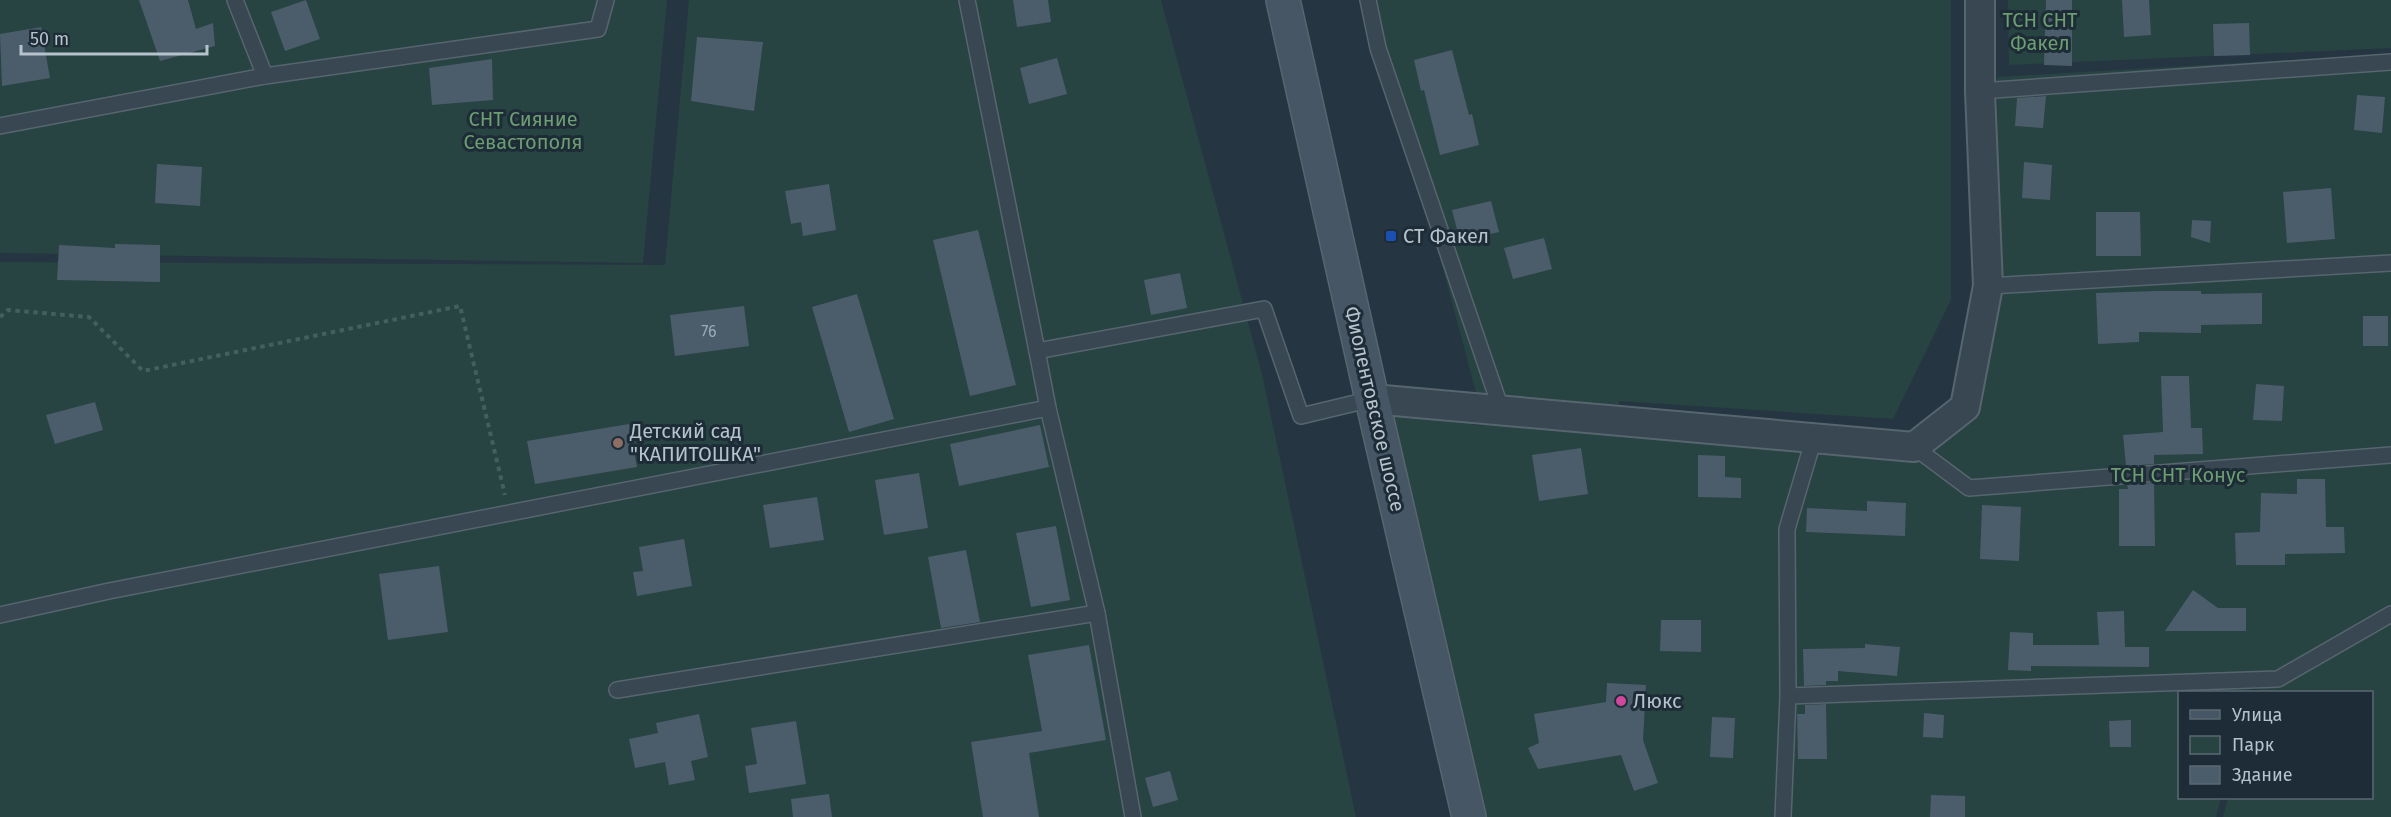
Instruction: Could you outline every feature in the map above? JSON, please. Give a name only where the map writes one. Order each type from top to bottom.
[{"type":"main road","name":"Фиолентовское шоссе","points":[[1283,0],[1469,817]]},
{"type":"street","points":[[1372,399],[1914,447],[1965,406],[1988,286],[1980,91],[1980,0]]},
{"type":"lane","points":[[235,0],[265,76]]},
{"type":"lane","points":[[0,126],[265,76],[598,29],[606,0]]},
{"type":"lane","points":[[967,0],[1048,408],[1097,613],[1133,817]]},
{"type":"lane","points":[[1368,0],[1378,48],[1501,409]]},
{"type":"lane","points":[[1980,91],[2391,62]]},
{"type":"lane","points":[[1988,286],[2391,263]]},
{"type":"lane","points":[[1037,351],[1264,309],[1301,416],[1372,399]]},
{"type":"lane","points":[[0,615],[109,591],[1048,408]]},
{"type":"lane","points":[[1784,817],[1788,696],[1787,529],[1814,438]]},
{"type":"lane","points":[[1914,447],[1968,488],[2391,455]]},
{"type":"lane","points":[[617,690],[1097,613]]},
{"type":"lane","points":[[1788,696],[2278,679],[2391,614]]},
{"type":"path","points":[[0,317],[8,310],[89,317],[143,371],[460,306],[509,513]]},
{"type":"green space","name":"СНТ Сияние Севастополя","points":[[0,0],[667,0],[643,263],[0,253]]},
{"type":"green space","points":[[689,0],[1161,0],[1262,374],[1356,817],[0,817],[0,262],[665,265]]},
{"type":"green space","name":"ТСН СНТ Конус","points":[[1375,0],[1951,0],[1951,300],[1893,419],[1619,401],[1620,413],[1912,455],[1975,409],[1998,277],[1997,77],[2391,54],[2391,615],[2248,691],[2178,691],[2178,799],[2221,799],[2216,817],[1482,817],[1388,411],[1449,421],[1472,421],[1473,425],[1485,426],[1384,48]]},
{"type":"green space","name":"ТСН СНТ Факел","points":[[2008,0],[2391,0],[2391,48],[2009,65]]},
{"type":"green space","points":[[2391,624],[2391,817],[2223,817],[2228,799],[2373,799],[2373,691],[2255,691]]},
{"type":"building","points":[[139,0],[188,0],[196,29],[213,23],[215,46],[160,61]]},
{"type":"building","points":[[306,0],[320,39],[285,51],[271,12]]},
{"type":"building","points":[[1013,0],[1048,0],[1051,22],[1017,27]]},
{"type":"building","points":[[2046,0],[2072,0],[2072,66],[2044,65]]},
{"type":"building","points":[[2122,0],[2149,0],[2151,35],[2124,37]]},
{"type":"building","points":[[2249,23],[2250,55],[2214,56],[2213,24]]},
{"type":"building","points":[[41,27],[50,78],[2,86],[0,34]]},
{"type":"building","points":[[697,37],[763,42],[754,111],[691,101]]},
{"type":"building","points":[[1452,50],[1479,145],[1440,155],[1414,60]]},
{"type":"building","points":[[1057,58],[1067,94],[1029,104],[1020,68]]},
{"type":"building","points":[[492,59],[493,100],[432,105],[429,68]]},
{"type":"building","points":[[2357,95],[2385,97],[2382,133],[2354,130]]},
{"type":"building","points":[[2046,96],[2043,128],[2015,126],[2017,98]]},
{"type":"building","points":[[2024,162],[2052,165],[2050,200],[2022,198]]},
{"type":"building","points":[[157,164],[202,167],[200,206],[155,203]]},
{"type":"building","points":[[829,184],[836,230],[803,236],[801,222],[791,224],[785,191]]},
{"type":"building","points":[[2331,188],[2335,239],[2287,243],[2283,192]]},
{"type":"building","points":[[1491,201],[1499,232],[1460,241],[1452,210]]},
{"type":"building","points":[[2096,212],[2140,212],[2141,256],[2096,256]]},
{"type":"building","points":[[2192,220],[2211,221],[2210,243],[2191,237]]},
{"type":"building","points":[[978,230],[1016,385],[970,396],[933,240]]},
{"type":"building","points":[[1544,238],[1552,269],[1513,279],[1504,248]]},
{"type":"building","points":[[115,244],[160,245],[160,282],[57,280],[59,245],[115,248]]},
{"type":"building","points":[[1180,273],[1187,308],[1151,315],[1144,280]]},
{"type":"building","points":[[2201,291],[2201,294],[2262,293],[2262,324],[2201,325],[2201,333],[2139,332],[2139,342],[2098,344],[2096,293]]},
{"type":"building","points":[[857,294],[894,419],[849,432],[812,307]]},
{"type":"building","points":[[744,306],[749,346],[675,356],[670,315]]},
{"type":"building","points":[[2363,316],[2388,316],[2388,346],[2363,346]]},
{"type":"building","points":[[2161,376],[2189,376],[2191,428],[2202,428],[2203,454],[2154,455],[2154,464],[2126,466],[2123,435],[2163,432]]},
{"type":"building","points":[[2256,384],[2284,386],[2282,421],[2253,420]]},
{"type":"building","points":[[95,402],[103,430],[55,444],[46,415]]},
{"type":"building","points":[[629,424],[637,467],[535,484],[527,441]]},
{"type":"building","points":[[1040,425],[1049,467],[959,486],[950,444]]},
{"type":"building","points":[[1581,448],[1588,494],[1539,501],[1532,455]]},
{"type":"building","points":[[1698,455],[1725,456],[1725,477],[1741,478],[1741,498],[1698,497]]},
{"type":"building","points":[[919,473],[928,528],[884,535],[875,480]]},
{"type":"building","points":[[2297,479],[2325,479],[2326,527],[2344,527],[2345,553],[2285,554],[2285,565],[2236,565],[2235,533],[2260,532],[2261,493],[2297,494]]},
{"type":"building","points":[[2154,483],[2155,546],[2119,546],[2119,489],[2128,489],[2127,485]]},
{"type":"building","points":[[817,497],[824,540],[770,548],[763,505]]},
{"type":"building","points":[[1867,501],[1906,503],[1905,536],[1806,532],[1807,508],[1867,511]]},
{"type":"building","points":[[1982,505],[2021,507],[2019,561],[1980,559]]},
{"type":"building","points":[[1056,526],[1070,600],[1031,607],[1016,533]]},
{"type":"building","points":[[684,539],[692,586],[637,596],[633,572],[643,571],[639,547]]},
{"type":"building","points":[[966,550],[980,622],[941,628],[928,557]]},
{"type":"building","points":[[439,566],[448,632],[388,640],[379,574]]},
{"type":"building","points":[[2193,590],[2218,608],[2246,608],[2246,631],[2165,631]]},
{"type":"building","points":[[2124,611],[2125,647],[2149,647],[2149,667],[2031,666],[2031,671],[2008,670],[2010,632],[2033,633],[2033,645],[2099,645],[2097,612]]},
{"type":"building","points":[[1661,620],[1701,620],[1701,652],[1660,651]]},
{"type":"building","points":[[1865,644],[1900,647],[1897,676],[1838,671],[1838,681],[1826,681],[1826,685],[1804,686],[1803,649],[1865,648]]},
{"type":"building","points":[[1089,645],[1106,740],[1029,753],[1039,817],[983,817],[971,742],[1042,731],[1028,655]]},
{"type":"building","points":[[1607,683],[1646,685],[1643,740],[1658,783],[1634,791],[1621,755],[1538,769],[1528,748],[1539,743],[1534,714],[1606,702]]},
{"type":"building","points":[[1826,704],[1827,759],[1798,759],[1797,714],[1805,714],[1805,705]]},
{"type":"building","points":[[1924,713],[1944,715],[1943,738],[1923,737]]},
{"type":"building","points":[[699,714],[708,757],[691,761],[695,780],[669,785],[665,762],[635,768],[629,739],[658,733],[656,723]]},
{"type":"building","points":[[1712,717],[1735,718],[1733,758],[1710,757]]},
{"type":"building","points":[[2131,720],[2131,747],[2110,747],[2109,721]]},
{"type":"building","points":[[796,721],[806,784],[749,793],[745,766],[757,764],[751,728]]},
{"type":"building","points":[[1170,771],[1178,800],[1153,807],[1145,778]]},
{"type":"building","points":[[829,794],[832,817],[793,817],[791,799]]},
{"type":"building","points":[[1931,795],[1965,796],[1965,817],[1930,817]]},
{"type":"place","name":"СТ Факел","points":[[1391,236]]},
{"type":"place","name":"Детский сад \"КАПИТОШКА\"","points":[[618,443]]},
{"type":"place","name":"Люкс","points":[[1621,701]]}]
